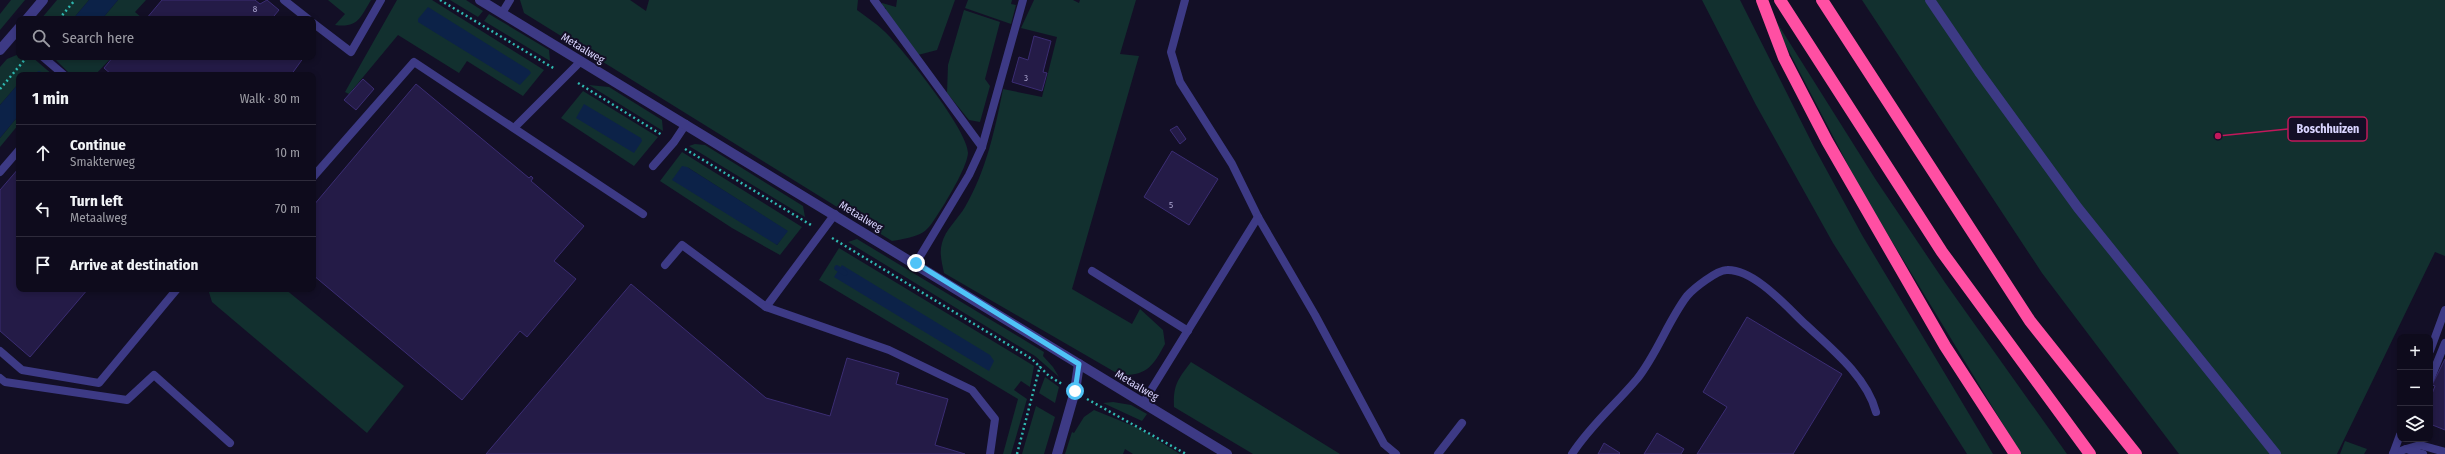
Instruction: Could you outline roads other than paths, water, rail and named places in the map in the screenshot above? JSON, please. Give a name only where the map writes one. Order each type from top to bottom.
[{"type":"highway","points":[[1762,0],[1784,58],[1827,141],[1945,346],[2015,454]]},
{"type":"highway","points":[[1780,0],[1942,252],[2090,454]]},
{"type":"highway","points":[[1822,0],[2030,320],[2136,454]]},
{"type":"street","points":[[30,16],[43,0]]},
{"type":"street","points":[[1930,0],[1979,72],[2078,208],[2276,454]]},
{"type":"street","name":"Metaalweg","points":[[487,2],[502,13],[916,263],[1227,454]]},
{"type":"street","points":[[0,50],[16,34]]},
{"type":"street","points":[[1057,454],[1075,391],[1079,364]]},
{"type":"lane","points":[[284,0],[304,16]]},
{"type":"lane","points":[[316,25],[351,52],[381,0]]},
{"type":"lane","points":[[502,13],[510,0]]},
{"type":"lane","points":[[874,0],[982,147]]},
{"type":"lane","points":[[916,263],[969,175],[982,147],[1023,0]]},
{"type":"lane","points":[[1185,0],[1171,52],[1180,82],[1232,164],[1258,217],[1315,316],[1384,444],[1396,454]]},
{"type":"lane","points":[[46,60],[60,72]]},
{"type":"lane","points":[[514,128],[581,61]]},
{"type":"lane","points":[[316,174],[414,62],[643,214]]},
{"type":"lane","points":[[653,166],[674,142],[686,124]]},
{"type":"lane","points":[[0,172],[16,153]]},
{"type":"lane","points":[[766,307],[835,214]]},
{"type":"lane","points":[[1143,403],[1258,217]]},
{"type":"lane","points":[[665,265],[682,245],[766,307],[889,350],[972,390],[995,419],[990,454]]},
{"type":"lane","points":[[1572,454],[1580,441],[1638,377],[1688,295],[1707,278],[1726,269],[1743,273],[1768,289],[1840,357],[1873,400],[1876,412]]},
{"type":"lane","points":[[1092,271],[1188,331]]},
{"type":"lane","points":[[0,351],[22,370],[99,383],[175,292]]},
{"type":"lane","points":[[2433,343],[2445,310]]},
{"type":"lane","points":[[2433,373],[2445,343]]},
{"type":"lane","points":[[0,378],[5,382],[127,400],[154,375],[230,443]]},
{"type":"lane","points":[[1438,454],[1462,423]]},
{"type":"lane","points":[[2393,454],[2397,442]]},
{"type":"lane","points":[[2393,454],[2420,445],[2445,452]]},
{"type":"lane","points":[[2406,449],[2423,454]]},
{"type":"water","points":[[89,0],[118,0],[105,16],[76,16]]},
{"type":"water","points":[[428,7],[529,70],[531,73],[520,85],[418,22],[418,19]]},
{"type":"water","points":[[16,86],[16,119],[0,138],[0,105]]},
{"type":"water","points":[[584,104],[641,138],[642,141],[634,153],[576,118]]},
{"type":"water","points":[[682,166],[687,167],[788,231],[777,245],[672,180]]},
{"type":"water","points":[[842,265],[990,355],[994,361],[989,371],[834,277]]},
{"type":"waterway","points":[[837,268],[845,273]]},
{"type":"place","name":"Boschhuizen","points":[[2218,136]]}]
